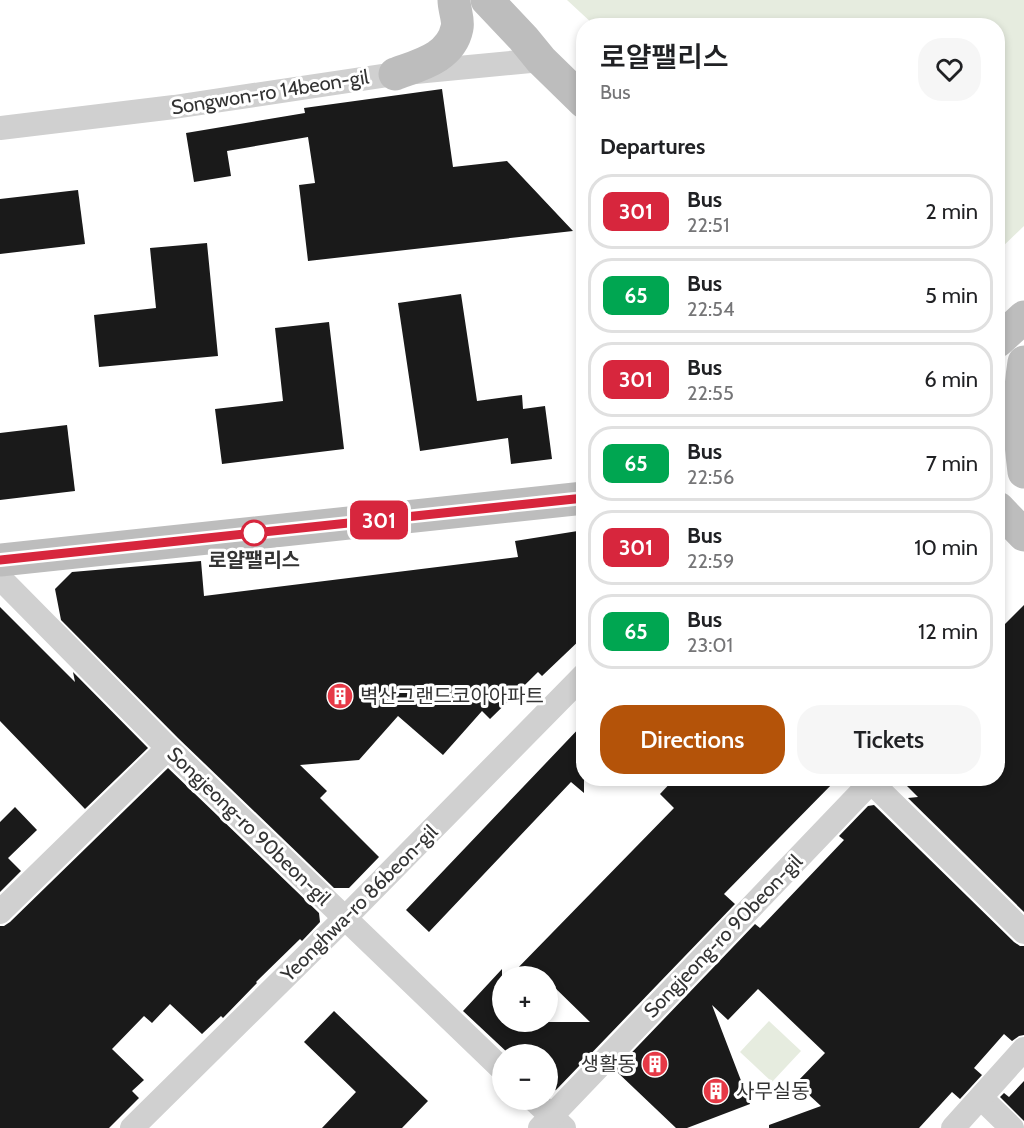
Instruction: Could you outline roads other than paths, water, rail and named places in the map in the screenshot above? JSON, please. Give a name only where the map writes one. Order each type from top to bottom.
[{"type":"street","points":[[395,74],[430,61],[449,48],[458,27],[454,0]]},
{"type":"street","points":[[487,0],[541,60],[576,94]]},
{"type":"street","name":"Songwon-ro 14beon-gil","points":[[0,128],[174,107],[395,74],[541,60]]},
{"type":"street","points":[[1005,335],[1024,317]]},
{"type":"street","points":[[1024,362],[1020,387],[1019,436],[1024,472]]},
{"type":"street","points":[[0,560],[576,499]]},
{"type":"street","points":[[1005,515],[1024,535]]},
{"type":"street","name":"Songjeong-ro 90beon-gil","points":[[0,578],[168,748],[492,1059]]},
{"type":"street","name":"Yeonghwa-ro 86beon-gil","points":[[132,1128],[345,918],[576,683]]},
{"type":"street","points":[[0,912],[168,748]]},
{"type":"street","name":"Songjeong-ro 90beon-gil","points":[[542,1110],[552,1124],[863,786]]},
{"type":"street","points":[[875,786],[1024,932]]},
{"type":"street","points":[[953,1128],[1024,1049]]},
{"type":"street","points":[[981,1098],[1012,1128]]},
{"type":"place","name":"로얄팰리스","points":[[254,533]]},
{"type":"place","name":"벽산그랜드코아아파트","points":[[340,696]]},
{"type":"place","name":"생활동","points":[[655,1064]]},
{"type":"place","name":"사무실동","points":[[716,1091]]}]
